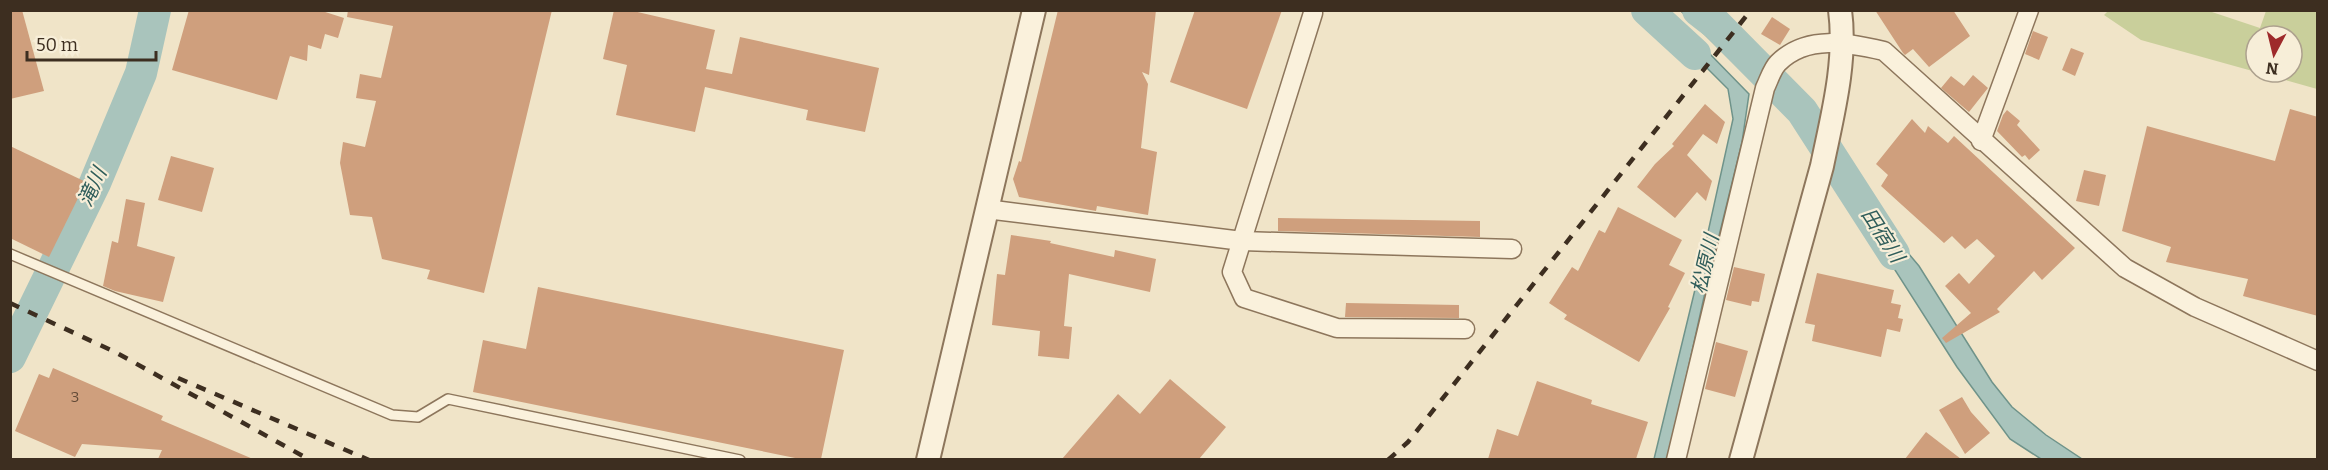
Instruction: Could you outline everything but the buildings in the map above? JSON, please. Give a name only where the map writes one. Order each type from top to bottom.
[{"type":"street","points":[[928,459],[1034,10]]},
{"type":"street","points":[[1741,459],[1831,126],[1843,42],[1840,10]]},
{"type":"street","points":[[1981,141],[2029,10]]},
{"type":"street","points":[[1313,13],[1232,272],[1244,298],[1337,328],[1466,329]]},
{"type":"street","points":[[1676,459],[1765,88],[1777,64],[1803,46],[1843,42],[1884,51],[1981,141],[2125,268],[2195,307],[2318,361]]},
{"type":"street","points":[[986,209],[1242,241],[1512,249]]},
{"type":"lane","points":[[10,254],[392,415],[418,417],[448,399],[740,459]]},
{"type":"green space","points":[[2108,11],[2209,11],[2248,24],[2244,24],[2244,69],[2141,40],[2104,15]]},
{"type":"green space","points":[[2266,11],[2317,11],[2317,89],[2299,84],[2304,84],[2304,24],[2261,24]]},
{"type":"water","points":[[1650,11],[1668,11],[1749,94],[1742,142],[1704,297],[1668,460],[1654,459],[1733,119],[1728,89]]},
{"type":"water","points":[[1681,11],[1706,11],[1747,50],[1756,85]]},
{"type":"water","points":[[1877,216],[1919,266],[1992,382],[2012,407],[2046,435],[2082,459],[2041,459],[2010,439],[1957,367],[1865,223]]},
{"type":"waterway","name":"滝川","points":[[10,357],[95,183],[141,73],[155,10]]},
{"type":"waterway","name":"松原川","points":[[1647,10],[1695,54]]},
{"type":"waterway","name":"田宿川","points":[[1698,10],[1716,24],[1802,111],[1894,254]]},
{"type":"railway","points":[[1388,460],[1408,442],[1751,10]]},
{"type":"railway","points":[[10,303],[117,353],[310,460]]},
{"type":"railway","points":[[178,378],[369,460]]}]
